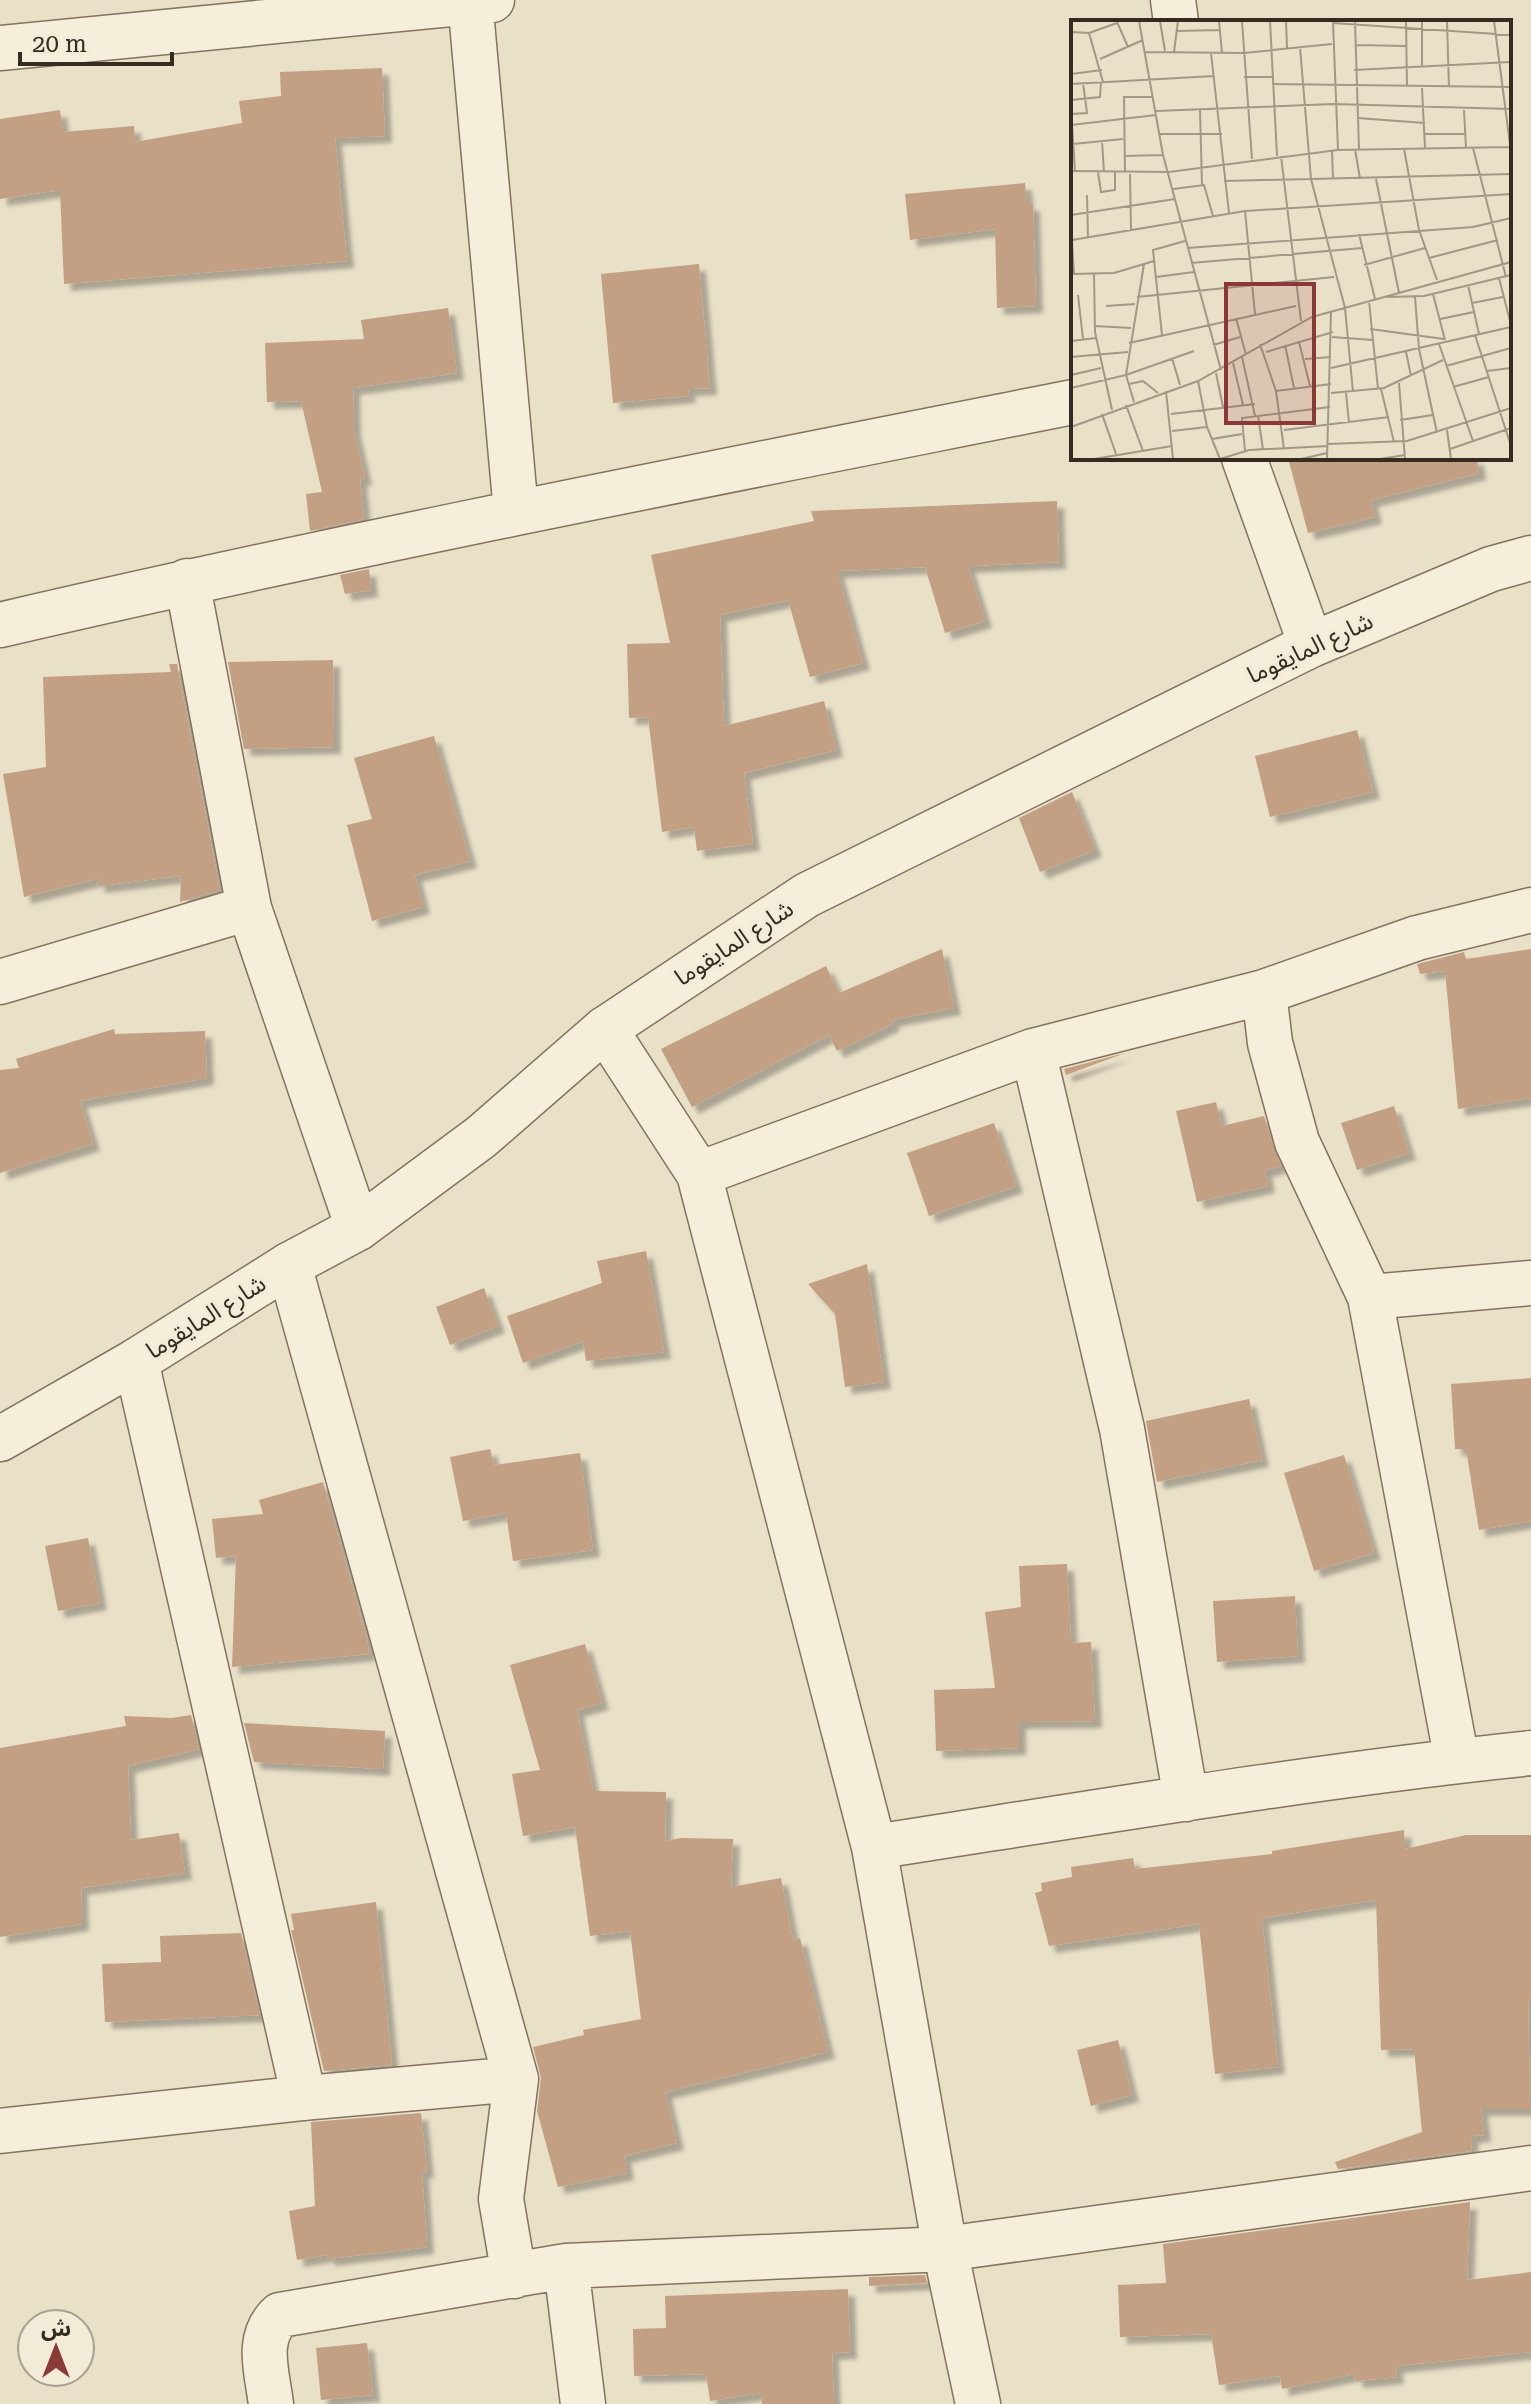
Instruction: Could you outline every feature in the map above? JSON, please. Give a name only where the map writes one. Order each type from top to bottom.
[{"type":"street","points":[[1173,0],[1176,20]]},
{"type":"street","points":[[0,48],[477,1],[516,512]]},
{"type":"street","points":[[0,625],[187,581],[516,512],[1071,402]]},
{"type":"street","points":[[1245,460],[1311,645]]},
{"type":"street","name":"شارع المايقوما","points":[[0,1439],[136,1361],[289,1265],[358,1228],[481,1137],[605,1029],[807,895],[1311,645],[1491,569],[1531,558]]},
{"type":"street","points":[[187,581],[249,908],[358,1228]]},
{"type":"street","points":[[0,982],[249,908]]},
{"type":"street","points":[[699,1174],[1033,1051],[1264,992],[1417,938],[1531,910]]},
{"type":"street","points":[[1264,992],[1270,1043],[1297,1142],[1370,1297],[1457,1761]]},
{"type":"street","points":[[605,1029],[699,1174],[874,1847],[945,2249],[978,2404]]},
{"type":"street","points":[[1033,1051],[1122,1429],[1186,1799]]},
{"type":"street","points":[[289,1265],[516,2079],[501,2199],[514,2276]]},
{"type":"street","points":[[1370,1297],[1531,1283]]},
{"type":"street","points":[[136,1361],[304,2098]]},
{"type":"street","points":[[874,1847],[1186,1799],[1531,1753]]},
{"type":"street","points":[[0,2131],[516,2079]]},
{"type":"street","points":[[271,2404],[264,2346],[267,2326],[280,2315],[566,2266],[945,2249],[1531,2168]]},
{"type":"street","points":[[566,2266],[583,2404]]},
{"type":"building","points":[[382,68],[385,136],[335,138],[347,261],[64,284],[60,190],[0,199],[0,119],[60,110],[63,132],[134,126],[135,142],[242,123],[239,101],[281,96],[280,72]]},
{"type":"building","points":[[1025,183],[1027,204],[1033,204],[1036,306],[997,308],[995,229],[910,240],[905,194]]},
{"type":"building","points":[[699,264],[710,388],[688,389],[689,396],[613,403],[601,274]]},
{"type":"building","points":[[448,308],[457,373],[353,388],[354,430],[365,478],[360,479],[364,519],[310,531],[306,494],[322,492],[301,401],[267,402],[265,343],[364,339],[361,320]]},
{"type":"building","points":[[1289,460],[1477,460],[1479,473],[1371,500],[1375,517],[1308,533]]},
{"type":"building","points":[[1057,501],[1059,562],[968,566],[985,621],[945,633],[925,567],[837,571],[863,663],[810,677],[788,600],[720,615],[724,726],[824,701],[836,750],[744,773],[753,844],[697,851],[694,827],[662,832],[648,717],[629,718],[627,644],[670,643],[651,555],[814,521],[811,511]]},
{"type":"building","points":[[369,569],[371,590],[345,594],[340,575]]},
{"type":"building","points":[[333,660],[334,747],[244,749],[228,662]]},
{"type":"building","points":[[169,664],[177,664],[220,890],[180,902],[181,876],[98,886],[97,879],[24,897],[3,774],[46,767],[43,677],[171,672]]},
{"type":"building","points":[[1357,730],[1373,792],[1270,817],[1255,756]]},
{"type":"building","points":[[434,736],[470,861],[415,875],[423,907],[372,921],[347,825],[372,819],[354,758]]},
{"type":"building","points":[[1072,792],[1095,850],[1040,872],[1019,818]]},
{"type":"building","points":[[942,949],[954,1008],[891,1020],[893,1024],[837,1051],[829,1035],[692,1107],[661,1049],[826,966],[839,993]]},
{"type":"building","points":[[1531,949],[1531,1098],[1458,1109],[1445,971],[1420,974],[1417,964],[1464,952],[1466,959]]},
{"type":"building","points":[[114,1029],[115,1034],[205,1031],[207,1078],[80,1101],[93,1144],[0,1173],[0,1070],[19,1068],[16,1059]]},
{"type":"building","points":[[1125,1053],[1066,1075],[1064,1069]]},
{"type":"building","points":[[1216,1102],[1222,1126],[1264,1116],[1281,1166],[1265,1170],[1268,1186],[1197,1202],[1176,1111]]},
{"type":"building","points":[[1394,1106],[1409,1153],[1357,1170],[1341,1123]]},
{"type":"building","points":[[994,1123],[1016,1186],[929,1216],[907,1153]]},
{"type":"building","points":[[646,1251],[664,1352],[586,1361],[583,1341],[523,1363],[507,1316],[602,1283],[597,1261]]},
{"type":"building","points":[[867,1264],[884,1382],[845,1387],[835,1314],[808,1284]]},
{"type":"building","points":[[484,1288],[498,1326],[450,1345],[436,1307]]},
{"type":"building","points":[[1531,1378],[1531,1521],[1479,1530],[1466,1449],[1455,1449],[1451,1384]]},
{"type":"building","points":[[1249,1399],[1262,1460],[1157,1482],[1146,1421]]},
{"type":"building","points":[[490,1449],[494,1465],[580,1453],[593,1550],[513,1561],[506,1513],[463,1521],[450,1457]]},
{"type":"building","points":[[1344,1455],[1374,1553],[1314,1571],[1284,1473]]},
{"type":"building","points":[[323,1482],[369,1654],[232,1667],[236,1556],[216,1558],[212,1519],[263,1514],[259,1500]]},
{"type":"building","points":[[88,1538],[100,1603],[58,1611],[45,1546]]},
{"type":"building","points":[[1067,1564],[1071,1643],[1091,1642],[1095,1721],[1019,1722],[1019,1748],[936,1751],[934,1690],[995,1688],[985,1612],[1021,1607],[1019,1566]]},
{"type":"building","points":[[1295,1596],[1298,1656],[1217,1662],[1213,1601]]},
{"type":"building","points":[[585,1644],[602,1703],[577,1710],[593,1791],[666,1792],[665,1841],[680,1838],[733,1839],[731,1887],[781,1878],[793,1940],[800,1938],[828,2052],[665,2092],[677,2143],[624,2156],[627,2173],[558,2187],[537,2111],[541,2078],[533,2047],[584,2035],[583,2030],[641,2019],[630,1931],[590,1936],[575,1827],[523,1836],[512,1774],[540,1770],[510,1665]]},
{"type":"building","points":[[191,1715],[199,1749],[128,1766],[131,1840],[179,1833],[185,1873],[81,1888],[82,1924],[0,1937],[0,1748],[126,1726],[124,1716],[172,1718]]},
{"type":"building","points":[[244,1723],[385,1731],[383,1769],[254,1762]]},
{"type":"building","points":[[1404,1830],[1405,1849],[1466,1835],[1531,1835],[1531,1997],[1528,1998],[1530,2109],[1481,2109],[1484,2135],[1472,2136],[1471,2151],[1338,2169],[1335,2162],[1422,2132],[1414,2049],[1381,2050],[1376,1900],[1262,1918],[1278,2067],[1215,2074],[1199,1924],[1049,1946],[1035,1893],[1042,1891],[1041,1883],[1072,1877],[1071,1867],[1133,1858],[1135,1869],[1272,1854],[1272,1851]]},
{"type":"building","points":[[376,1902],[392,2065],[324,2071],[291,1930],[294,1930],[291,1914]]},
{"type":"building","points":[[241,1933],[260,2015],[105,2022],[102,1964],[161,1962],[160,1936]]},
{"type":"building","points":[[1118,2040],[1132,2095],[1091,2106],[1077,2050]]},
{"type":"building","points":[[421,2113],[427,2171],[422,2172],[427,2247],[297,2260],[289,2211],[315,2206],[311,2122]]},
{"type":"building","points":[[1470,2202],[1467,2280],[1531,2272],[1531,2352],[1396,2366],[1397,2377],[1356,2381],[1355,2374],[1282,2389],[1280,2376],[1219,2385],[1211,2334],[1120,2337],[1118,2285],[1166,2283],[1163,2244]]},
{"type":"building","points":[[925,2275],[927,2283],[869,2286],[869,2277]]},
{"type":"building","points":[[848,2289],[850,2352],[832,2353],[834,2404],[762,2404],[761,2393],[710,2401],[706,2374],[634,2376],[633,2329],[666,2328],[665,2296]]},
{"type":"building","points":[[367,2343],[373,2395],[321,2400],[316,2348]]}]
